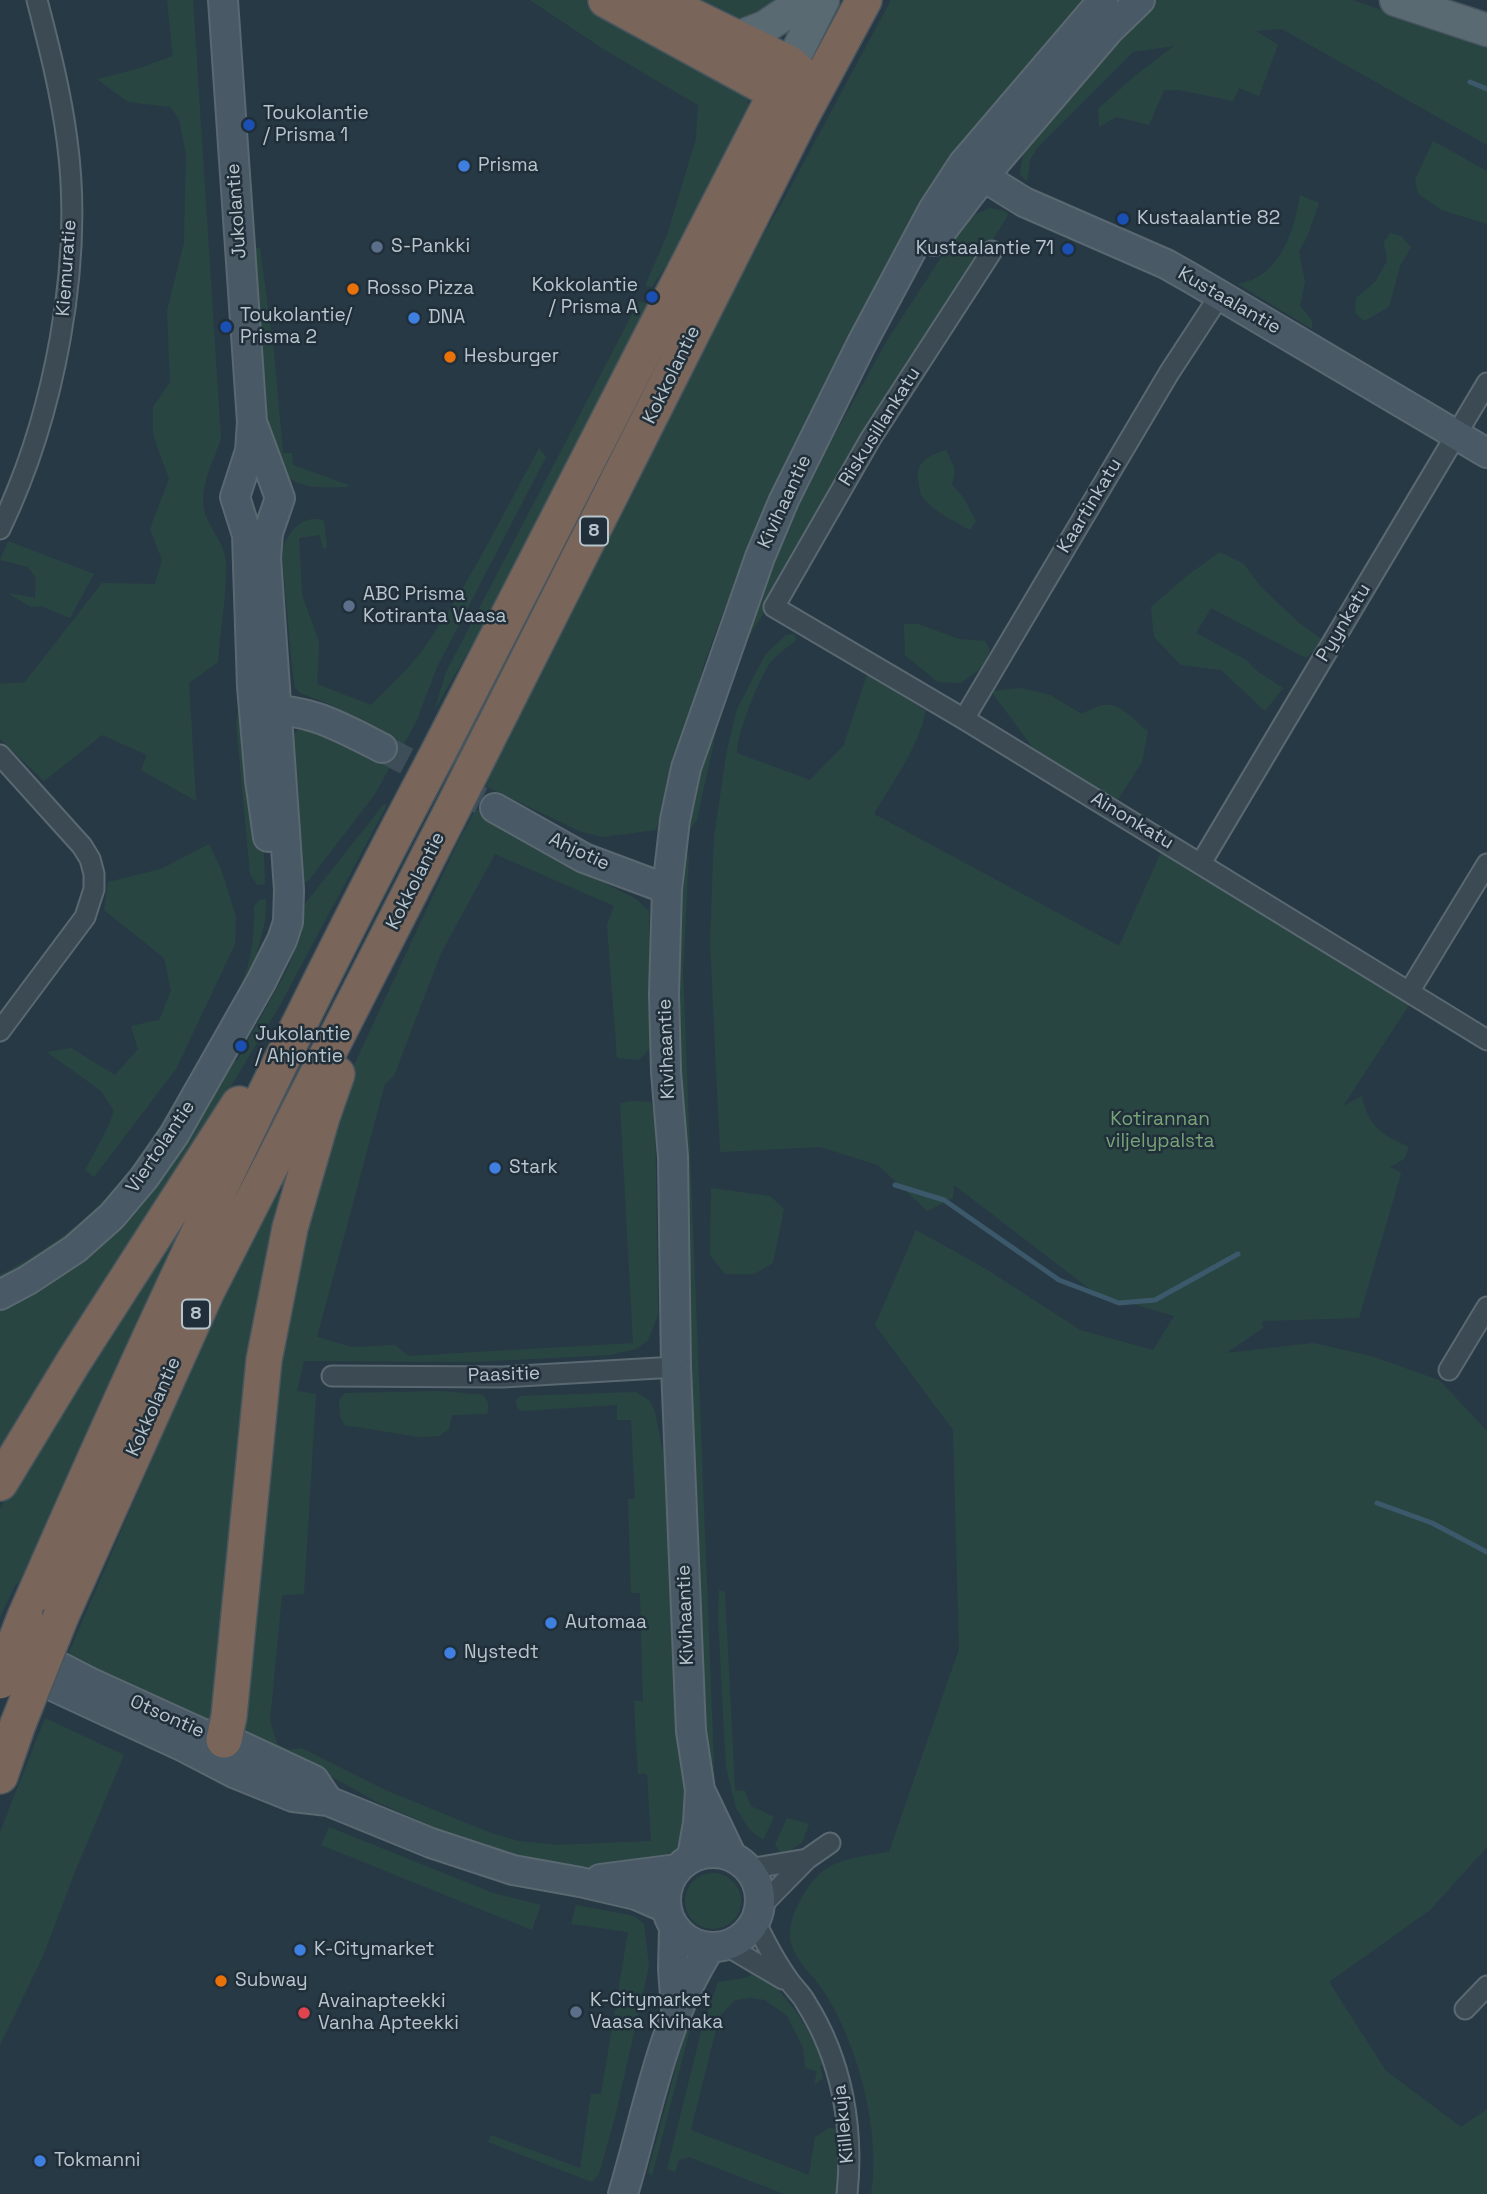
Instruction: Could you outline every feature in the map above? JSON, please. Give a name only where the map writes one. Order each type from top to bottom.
[{"type":"highway","points":[[606,0],[783,79],[806,79],[813,93]]},
{"type":"highway","points":[[659,0],[737,38],[783,79]]},
{"type":"highway","name":"Kokkolantie","points":[[0,1776],[61,1616],[206,1293],[813,93],[864,0]]},
{"type":"highway","name":"Kokkolantie","points":[[0,1681],[13,1627],[268,1086],[783,79]]},
{"type":"highway","points":[[220,1752],[229,1716],[264,1360],[290,1227],[321,1117],[343,1057],[344,1019]]},
{"type":"highway","points":[[0,1483],[74,1361],[241,1100],[268,1086]]},
{"type":"main road","name":"Jukolantie","points":[[223,0],[252,422],[250,451],[238,498]]},
{"type":"main road","points":[[737,38],[765,27],[805,0]]},
{"type":"main road","name":"Kokkolantie","points":[[783,79],[823,0]]},
{"type":"main road","name":"Kivihaantie","points":[[973,170],[1103,0]]},
{"type":"main road","name":"Kivihaantie","points":[[685,1863],[698,1823],[700,1790],[691,1731],[676,1367],[673,1157],[666,1072],[664,994],[667,889],[675,820],[686,768],[760,557],[784,500],[862,343],[933,210],[1140,0]]},
{"type":"main road","points":[[1396,0],[1487,30]]},
{"type":"main road","name":"Kustaalantie","points":[[973,170],[1024,202],[1166,264],[1487,453]]},
{"type":"main road","name":"Jukolantie","points":[[252,422],[276,498]]},
{"type":"main road","points":[[257,476],[267,478],[276,498],[268,533],[266,558],[265,709],[247,535],[238,498],[247,479],[257,476]]},
{"type":"main road","points":[[238,498],[246,518],[257,521],[268,519],[276,498]]},
{"type":"main road","points":[[265,709],[323,718],[382,748]]},
{"type":"main road","name":"Viertolantie","points":[[0,1295],[75,1250],[112,1216],[144,1178],[174,1135],[282,940],[288,922],[289,890],[265,709]]},
{"type":"main road","name":"Ahjotie","points":[[495,808],[584,858],[667,889]]},
{"type":"main road","name":"Otsontie","points":[[13,1627],[101,1687],[201,1733],[220,1752]]},
{"type":"main road","name":"Otsontie","points":[[0,1661],[220,1752],[239,1745],[314,1780],[328,1801],[431,1843],[513,1870],[636,1895],[670,1918]]},
{"type":"main road","name":"Kivihaantie","points":[[700,1790],[740,1863]]},
{"type":"main road","points":[[623,2194],[676,2012],[694,1972],[719,1947],[744,1936],[757,1914],[760,1894],[756,1881],[740,1863],[719,1853],[705,1853],[685,1863],[669,1881],[665,1894],[670,1918],[676,2012]]},
{"type":"main road","name":"Otsontie","points":[[580,1882],[685,1863]]},
{"type":"main road","points":[[670,1918],[684,1938],[696,1945],[719,1947]]},
{"type":"street","name":"Kiemuratie","points":[[0,529],[17,494],[45,408],[64,320],[72,220],[64,122],[51,52],[37,0]]},
{"type":"street","name":"Riskusillankatu","points":[[774,607],[871,438],[992,251]]},
{"type":"street","name":"Kaartinkatu","points":[[964,719],[1169,373],[1220,295]]},
{"type":"street","name":"Pyynkatu","points":[[1202,863],[1487,383]]},
{"type":"street","name":"Ainonkatu","points":[[774,607],[1202,863],[1487,1040]]},
{"type":"street","points":[[0,755],[82,846],[90,859],[94,889],[85,917],[0,1031]]},
{"type":"street","points":[[1409,992],[1487,864]]},
{"type":"street","points":[[1449,1370],[1487,1307]]},
{"type":"street","name":"Paasitie","points":[[332,1377],[502,1377],[676,1367]]},
{"type":"street","points":[[757,1914],[807,1859],[830,1843]]},
{"type":"street","points":[[740,1863],[807,1859]]},
{"type":"street","name":"Kiillekuja","points":[[757,1914],[768,1949],[790,1983],[806,2001],[837,2068],[842,2089],[850,2169],[847,2194]]},
{"type":"street","name":"Kiillekuja","points":[[719,1947],[790,1983]]},
{"type":"street","points":[[1465,2009],[1487,1986]]},
{"type":"green space","points":[[167,0],[193,0],[221,439],[207,475],[203,504],[226,563],[218,662],[189,683],[196,801],[141,770],[147,755],[102,735],[44,781],[0,739],[0,684],[25,682],[102,583],[155,584],[162,560],[150,529],[169,479],[153,435],[153,407],[170,382],[167,311],[184,243],[186,154],[179,119],[170,107],[128,102],[97,79],[173,56]]},
{"type":"green space","points":[[530,0],[588,0],[747,93],[749,113],[716,189],[652,287],[645,286],[667,235],[696,139],[698,105],[605,50]]},
{"type":"green space","points":[[681,0],[794,0],[755,21],[723,21]]},
{"type":"green space","points":[[891,0],[1093,0],[1039,53],[914,220],[744,556],[705,661],[656,830],[602,837],[579,831],[486,786],[536,667],[714,322],[789,190]]},
{"type":"green space","points":[[1155,0],[1352,0],[1487,46],[1487,145],[1282,29],[1256,31],[1278,45],[1259,96],[1239,88],[1233,101],[1179,90],[1164,90],[1149,125],[1116,117],[1099,127],[1098,109],[1174,46],[1133,52],[1037,148],[1030,160],[1027,181],[1020,174],[1024,149],[1121,30]]},
{"type":"green space","points":[[1433,141],[1487,171],[1487,224],[1442,210],[1418,194],[1415,180]]},
{"type":"green space","points":[[1300,195],[1319,203],[1299,251],[1305,282],[1300,306],[1312,320],[1312,329],[1238,284],[1252,280],[1274,263],[1289,238]]},
{"type":"green space","points":[[990,208],[1005,211],[1008,215],[741,650],[717,727],[697,820],[687,833],[706,739],[742,627],[794,508],[888,339],[963,224],[968,218]]},
{"type":"green space","points":[[1390,233],[1401,236],[1411,247],[1400,266],[1389,307],[1364,321],[1355,313],[1356,298],[1375,282],[1387,261],[1384,242]]},
{"type":"green space","points":[[254,248],[260,248],[274,353],[283,453],[292,453],[293,465],[349,485],[346,487],[308,486],[296,482],[282,469],[273,451],[266,411]]},
{"type":"green space","points":[[639,301],[648,304],[574,466],[434,711],[446,672]]},
{"type":"green space","points":[[539,448],[546,457],[437,667],[416,722],[404,744],[329,704],[300,693],[295,688],[293,675],[282,557],[286,541],[295,528],[308,520],[324,521],[327,548],[323,549],[320,535],[299,538],[302,595],[319,642],[317,684],[371,705],[402,674],[429,641],[487,546]]},
{"type":"green space","points":[[946,450],[955,470],[952,485],[963,497],[976,521],[970,530],[936,510],[920,492],[918,472],[922,463]]},
{"type":"green space","points":[[8,541],[94,574],[70,618],[41,606],[31,607],[8,593],[35,598],[36,578],[28,567],[0,560]]},
{"type":"green space","points":[[1220,552],[1244,564],[1260,586],[1298,622],[1324,641],[1306,658],[1211,608],[1196,633],[1246,660],[1258,672],[1283,688],[1265,711],[1221,670],[1181,665],[1154,637],[1151,607]]},
{"type":"green space","points":[[904,624],[918,624],[959,639],[985,641],[990,650],[983,667],[961,683],[938,682],[905,655]]},
{"type":"green space","name":"Kotirannan viljelypalsta","points":[[795,634],[796,640],[768,666],[753,696],[737,753],[810,780],[844,745],[867,674],[926,711],[911,752],[874,814],[1119,946],[1163,848],[1413,999],[1343,1106],[1362,1096],[1372,1122],[1384,1134],[1409,1147],[1404,1159],[1390,1167],[1401,1173],[1359,1318],[1262,1321],[1263,1328],[1226,1353],[1313,1343],[1371,1356],[1439,1380],[1487,1431],[1487,1847],[1430,1910],[1329,1982],[1386,2071],[1461,2127],[1487,2109],[1487,2194],[871,2194],[873,2144],[870,2116],[856,2061],[835,2011],[823,1990],[794,1952],[790,1928],[800,1900],[823,1871],[846,1860],[889,1852],[959,1649],[953,1430],[875,1325],[916,1230],[986,1269],[1080,1330],[1153,1350],[1174,1316],[1095,1293],[954,1185],[953,1198],[927,1211],[878,1165],[820,1147],[720,1152],[710,941],[714,837],[727,750],[737,709],[765,655],[786,635]]},
{"type":"green space","points":[[1021,688],[1050,695],[1082,714],[1103,705],[1117,707],[1148,731],[1142,762],[1117,801],[1038,755],[991,691]]},
{"type":"green space","points":[[241,697],[263,827],[265,884],[257,885],[250,874],[236,723]]},
{"type":"green space","points":[[300,729],[319,732],[391,765],[375,794],[309,880],[301,884],[291,736]]},
{"type":"green space","points":[[384,804],[387,805],[280,1005],[0,1467],[0,1307],[33,1290],[229,1058],[237,1061],[289,966],[304,905]]},
{"type":"green space","points":[[476,809],[531,837],[552,857],[636,899],[649,911],[650,1048],[639,1060],[617,1058],[607,925],[614,906],[495,854],[441,953],[394,1076],[385,1084],[317,1337],[352,1347],[395,1345],[408,1356],[633,1343],[620,1103],[633,1101],[651,1102],[655,1117],[658,1315],[648,1340],[636,1349],[610,1355],[473,1362],[304,1361],[297,1391],[316,1394],[304,1594],[282,1595],[270,1720],[277,1744],[290,1750],[301,1748],[385,1790],[491,1833],[519,1841],[557,1845],[651,1841],[647,1774],[638,1774],[634,1701],[643,1701],[640,1593],[631,1593],[628,1499],[635,1499],[631,1420],[617,1420],[617,1405],[521,1411],[516,1400],[521,1396],[636,1392],[650,1401],[655,1412],[663,1452],[675,1564],[690,1830],[687,1845],[675,1856],[611,1870],[566,1868],[485,1849],[379,1803],[314,1767],[259,1741],[248,1733],[241,1718],[292,1253],[348,1078]]},
{"type":"green space","points":[[209,844],[221,869],[236,917],[235,944],[176,1069],[94,1177],[85,1170],[114,1111],[101,1091],[47,1052],[71,1048],[115,1075],[138,1049],[131,1026],[159,1020],[171,991],[164,958],[104,910],[108,882],[161,869]]},
{"type":"green space","points":[[686,852],[689,855],[683,971],[715,1790],[706,1754],[681,1081],[676,1016],[677,963]]},
{"type":"green space","points":[[266,899],[265,921],[251,977],[136,1172],[68,1241],[0,1283],[0,1275],[53,1243],[89,1215],[130,1170],[168,1113],[236,995],[250,956],[254,906],[260,900]]},
{"type":"green space","points":[[280,1181],[279,1213],[216,1726],[67,1657],[205,1336]]},
{"type":"green space","points":[[711,1188],[770,1196],[784,1209],[773,1263],[754,1274],[725,1274],[710,1255]]},
{"type":"green space","points":[[195,1193],[173,1254],[20,1581],[15,1585],[0,1618],[0,1509],[107,1341]]},
{"type":"green space","points":[[442,1391],[483,1395],[488,1404],[487,1414],[452,1415],[449,1429],[439,1436],[419,1437],[344,1425],[340,1416],[339,1400],[345,1393]]},
{"type":"green space","points":[[719,1590],[725,1592],[735,1790],[745,1791],[751,1806],[774,1817],[763,1840],[749,1829],[736,1808],[726,1767],[718,1618]]},
{"type":"green space","points":[[45,1718],[124,1755],[43,1956],[0,2045],[0,1832]]},
{"type":"green space","points":[[787,1818],[809,1824],[802,1843],[782,1855],[775,1845]]},
{"type":"green space","points":[[329,1827],[493,1893],[541,1905],[532,1930],[321,1845]]},
{"type":"green space","points":[[707,1873],[719,1873],[729,1877],[737,1885],[741,1901],[737,1917],[729,1925],[719,1929],[707,1929],[697,1925],[689,1917],[685,1907],[685,1895],[689,1885],[697,1877]]},
{"type":"green space","points":[[576,1905],[634,1916],[644,1924],[649,1966],[616,2113],[599,2174],[592,2182],[488,2142],[491,2135],[580,2168],[591,2094],[601,2094],[628,1932],[571,1924]]},
{"type":"green space","points":[[758,1971],[789,2002],[804,2025],[824,2064],[820,2066],[823,2078],[814,2085],[817,2071],[805,2068],[803,2047],[787,2016],[765,2000],[735,2000],[719,2017],[691,2130],[809,2175],[815,2137],[829,2128],[837,2129],[839,2168],[836,2194],[784,2194],[689,2157],[679,2160],[675,2172],[667,2169],[701,2032],[718,1982],[745,1978]]},
{"type":"green space","points":[[702,1983],[652,2176],[648,2172],[698,1984]]},
{"type":"waterway","points":[[1470,82],[1487,89]]},
{"type":"waterway","points":[[895,1185],[944,1200],[1059,1280],[1119,1303],[1155,1300],[1238,1254]]},
{"type":"waterway","points":[[1377,1503],[1432,1523],[1487,1552]]},
{"type":"tunnel","points":[[382,748],[495,808]]},
{"type":"place","name":"Toukolantie / Prisma 1","points":[[249,125]]},
{"type":"place","name":"Prisma","points":[[464,166]]},
{"type":"place","name":"Kustaalantie 82","points":[[1123,219]]},
{"type":"place","name":"S-Pankki","points":[[377,247]]},
{"type":"place","name":"Kustaalantie 71","points":[[1068,249]]},
{"type":"place","name":"Rosso Pizza","points":[[353,289]]},
{"type":"place","name":"Kokkolantie / Prisma A","points":[[652,297]]},
{"type":"place","name":"DNA","points":[[414,318]]},
{"type":"place","name":"Toukolantie/ Prisma 2","points":[[226,327]]},
{"type":"place","name":"Hesburger","points":[[450,357]]},
{"type":"place","name":"ABC Prisma Kotiranta Vaasa","points":[[349,606]]},
{"type":"place","name":"Jukolantie / Ahjontie","points":[[241,1046]]},
{"type":"place","name":"Stark","points":[[495,1168]]},
{"type":"place","name":"Automaa","points":[[551,1623]]},
{"type":"place","name":"Nystedt","points":[[450,1653]]},
{"type":"place","name":"K-Citymarket","points":[[300,1950]]},
{"type":"place","name":"Subway","points":[[221,1981]]},
{"type":"place","name":"K-Citymarket Vaasa Kivihaka","points":[[576,2012]]},
{"type":"place","name":"Avainapteekki Vanha Apteekki","points":[[304,2013]]},
{"type":"place","name":"Tokmanni","points":[[40,2161]]}]
